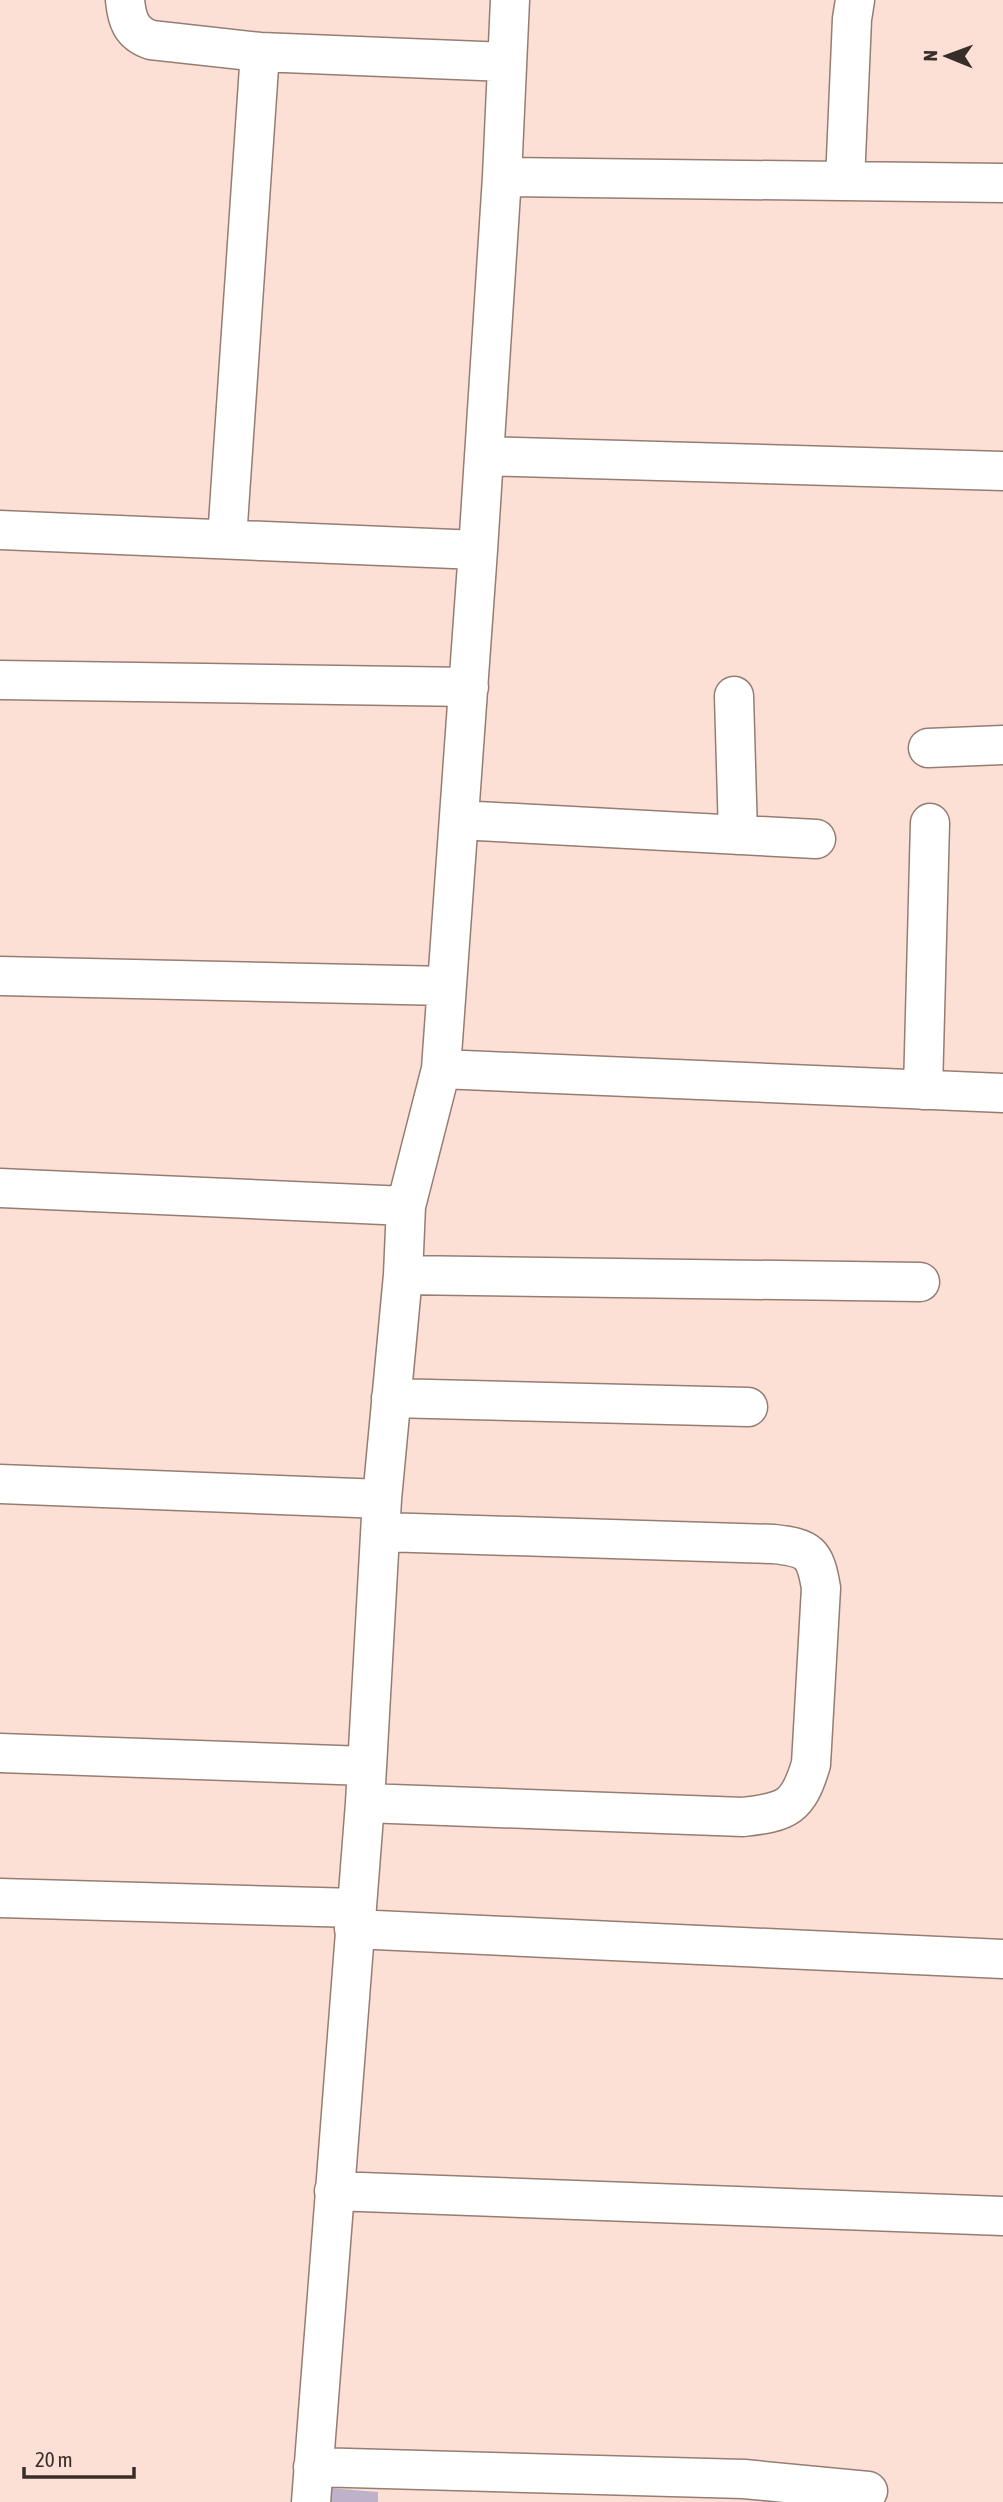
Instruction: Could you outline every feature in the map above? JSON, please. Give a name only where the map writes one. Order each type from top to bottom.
[{"type":"street","points":[[125,0],[131,28],[151,40],[260,52],[506,62]]},
{"type":"street","points":[[510,0],[502,177],[478,550],[441,1069],[406,1206],[382,1516],[365,1803],[312,2484],[744,2479],[868,2491]]},
{"type":"street","points":[[845,181],[855,0]]},
{"type":"street","points":[[227,540],[260,52]]},
{"type":"street","points":[[502,177],[1003,183]]},
{"type":"street","points":[[484,456],[1003,471]]},
{"type":"street","points":[[0,530],[478,550]]},
{"type":"street","points":[[0,680],[469,687]]},
{"type":"street","points":[[734,696],[738,835]]},
{"type":"street","points":[[928,748],[1003,745]]},
{"type":"street","points":[[459,820],[816,839]]},
{"type":"street","points":[[923,1090],[930,823]]},
{"type":"street","points":[[0,976],[447,986]]},
{"type":"street","points":[[441,1069],[1003,1093]]},
{"type":"street","points":[[0,1188],[406,1206]]},
{"type":"street","points":[[402,1275],[920,1282]]},
{"type":"street","points":[[391,1398],[748,1407]]},
{"type":"street","points":[[0,1484],[382,1516],[761,1543],[800,1547],[810,1554],[819,1574],[821,1588],[811,1764],[806,1783],[797,1800],[775,1814],[743,1817],[365,1803]]},
{"type":"street","points":[[0,1753],[366,1766]]},
{"type":"street","points":[[0,1898],[1003,1959]]},
{"type":"street","points":[[334,2191],[1003,2216]]},
{"type":"building","points":[[317,2487],[378,2492],[378,2502],[316,2502]]}]
